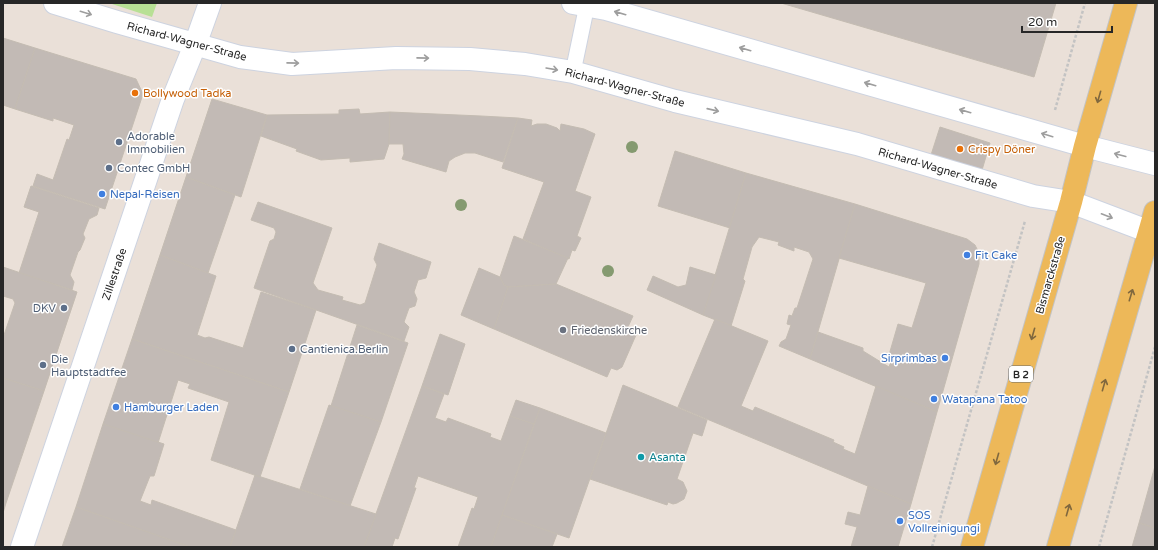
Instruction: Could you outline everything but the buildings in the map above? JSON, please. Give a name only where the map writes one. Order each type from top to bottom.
[{"type":"main road","name":"Bismarckstraße","points":[[972,547],[1071,202],[1085,146],[1126,3]]},
{"type":"main road","points":[[1058,547],[1119,332],[1152,233],[1155,212]]},
{"type":"street","name":"Richard-Wagner-Straße","points":[[56,3],[240,58],[292,64],[396,58],[470,59],[525,64],[573,72],[675,101],[857,144],[1033,196],[1071,202],[1152,233]]},
{"type":"street","name":"Zillestraße","points":[[22,547],[172,99],[195,45],[210,3]]},
{"type":"street","points":[[580,4],[606,9],[1085,146],[1155,164]]},
{"type":"lane","points":[[573,72],[580,4]]},
{"type":"path","points":[[1048,135],[1085,3]]},
{"type":"path","points":[[932,547],[1013,258],[1033,196]]},
{"type":"path","points":[[1099,547],[1155,347]]},
{"type":"green space","points":[[109,3],[157,3],[152,17]]},
{"type":"place","name":"Bollywood Tadka","points":[[135,93]]},
{"type":"place","name":"Adorable Immobilien","points":[[119,142]]},
{"type":"place","name":"Crispy Döner","points":[[960,149]]},
{"type":"place","name":"Contec GmbH","points":[[109,168]]},
{"type":"place","name":"Nepal-Reisen","points":[[102,194]]},
{"type":"place","name":"Fit Cake","points":[[967,255]]},
{"type":"place","name":"DKV","points":[[64,308]]},
{"type":"place","name":"Friedenskirche","points":[[563,330]]},
{"type":"place","name":"Cantienica.Berlin","points":[[292,349]]},
{"type":"place","name":"Sirprimbas","points":[[945,358]]},
{"type":"place","name":"Die Hauptstadtfee","points":[[43,365]]},
{"type":"place","name":"Watapana Tatoo","points":[[934,399]]},
{"type":"place","name":"Hamburger Laden","points":[[116,407]]},
{"type":"place","name":"Asanta","points":[[641,457]]},
{"type":"place","name":"SOS Vollreinigungi","points":[[900,521]]}]
